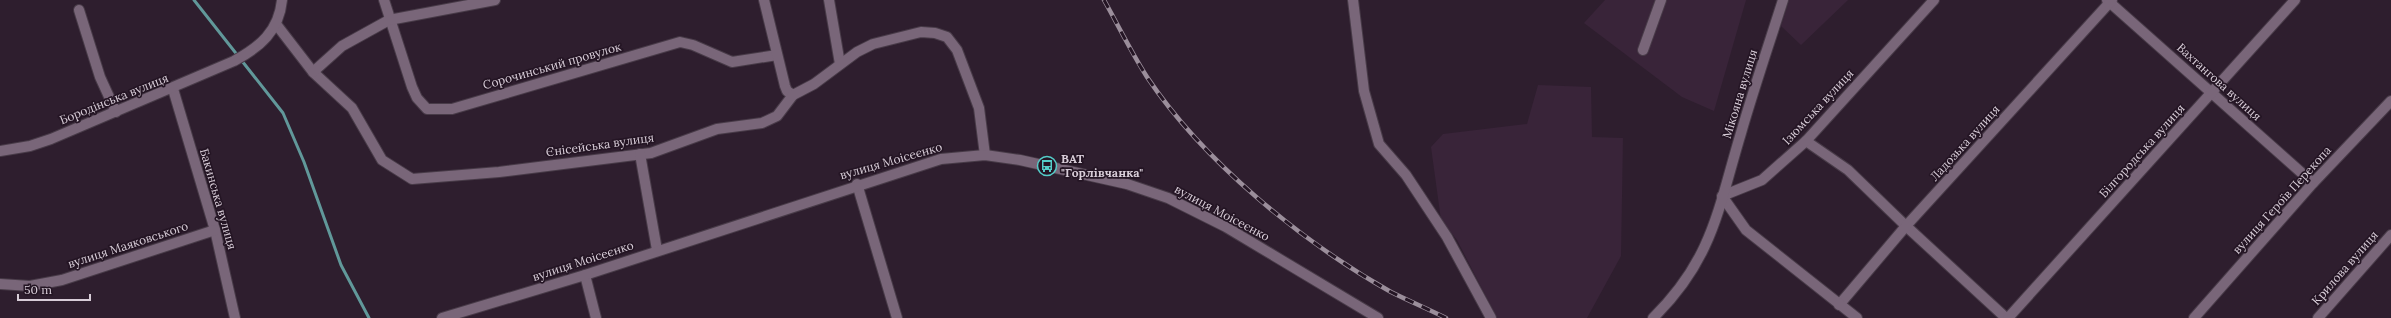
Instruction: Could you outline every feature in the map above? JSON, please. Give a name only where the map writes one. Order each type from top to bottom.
[{"type":"street","points":[[282,0],[276,24],[313,72],[342,46],[389,20],[495,0]]},
{"type":"street","points":[[384,0],[389,20]]},
{"type":"street","points":[[764,0],[776,55],[787,91],[793,95]]},
{"type":"street","points":[[829,0],[840,64]]},
{"type":"street","points":[[1353,0],[1364,91],[1379,144],[1406,175],[1447,237],[1490,318]]},
{"type":"street","points":[[1643,50],[1661,0]]},
{"type":"street","name":"Мікояна вулиця","points":[[1722,196],[1783,0]]},
{"type":"street","name":"Ізюмська вулиця","points":[[1722,196],[1762,180],[1806,141],[1934,0]]},
{"type":"street","name":"Білгородська вулиця","points":[[2007,318],[2161,151],[2295,0]]},
{"type":"street","name":"Вахтангова вулиця","points":[[2109,1],[2313,184]]},
{"type":"street","name":"Ладозька вулиця","points":[[1839,305],[1906,226],[2109,1]]},
{"type":"street","points":[[79,10],[100,77],[116,112]]},
{"type":"street","name":"Сорочинський провулок","points":[[389,20],[412,87],[417,98],[428,109],[452,109],[680,42],[693,44],[732,62],[776,55]]},
{"type":"street","name":"Бородінська вулиця","points":[[0,151],[30,146],[173,89],[234,61],[250,52],[268,37],[276,24]]},
{"type":"street","name":"Єнісейська вулиця","points":[[313,72],[352,108],[382,160],[412,179],[506,171],[651,153],[716,129],[762,123],[777,116],[793,95],[814,84],[840,64],[873,44],[903,35],[921,32],[935,33],[947,37],[957,50],[979,108],[985,155]]},
{"type":"street","name":"Бакинська вулиця","points":[[173,89],[215,230],[235,318]]},
{"type":"street","name":"вулиця Героїв Перекопа","points":[[2194,318],[2313,184],[2391,100]]},
{"type":"street","points":[[1806,141],[1848,170],[1906,226],[2007,318]]},
{"type":"street","points":[[640,154],[657,250]]},
{"type":"street","name":"вулиця Моісеєнко","points":[[442,318],[585,275],[856,184],[941,159],[985,155],[1020,160],[1127,184],[1168,198],[1226,227],[1378,318]]},
{"type":"street","points":[[856,184],[897,318]]},
{"type":"street","points":[[1722,196],[1746,230],[1857,318]]},
{"type":"street","points":[[1653,318],[1672,299],[1696,266],[1712,233],[1722,196]]},
{"type":"street","name":"вулиця Маяковського","points":[[0,284],[30,286],[62,280],[215,230]]},
{"type":"street","name":"Крилова вулиця","points":[[2318,318],[2391,234]]},
{"type":"street","points":[[585,275],[596,318]]},
{"type":"shaded area","points":[[1605,0],[1746,0],[1714,111],[1682,97],[1584,23]]},
{"type":"shaded area","points":[[1789,0],[1848,0],[1801,45],[1781,26]]},
{"type":"shaded area","points":[[1538,85],[1591,87],[1592,137],[1623,138],[1621,256],[1587,318],[1497,318],[1457,240],[1441,220],[1431,147],[1443,134],[1527,124]]},
{"type":"waterway","points":[[194,0],[283,113],[304,162],[341,265],[369,318]]},
{"type":"railway","points":[[1104,0],[1147,77],[1170,109],[1226,169],[1257,198],[1323,249],[1357,272],[1391,292],[1446,318]]},
{"type":"place","name":"ВАТ \"Горлівчанка\"","points":[[1047,166]]}]
